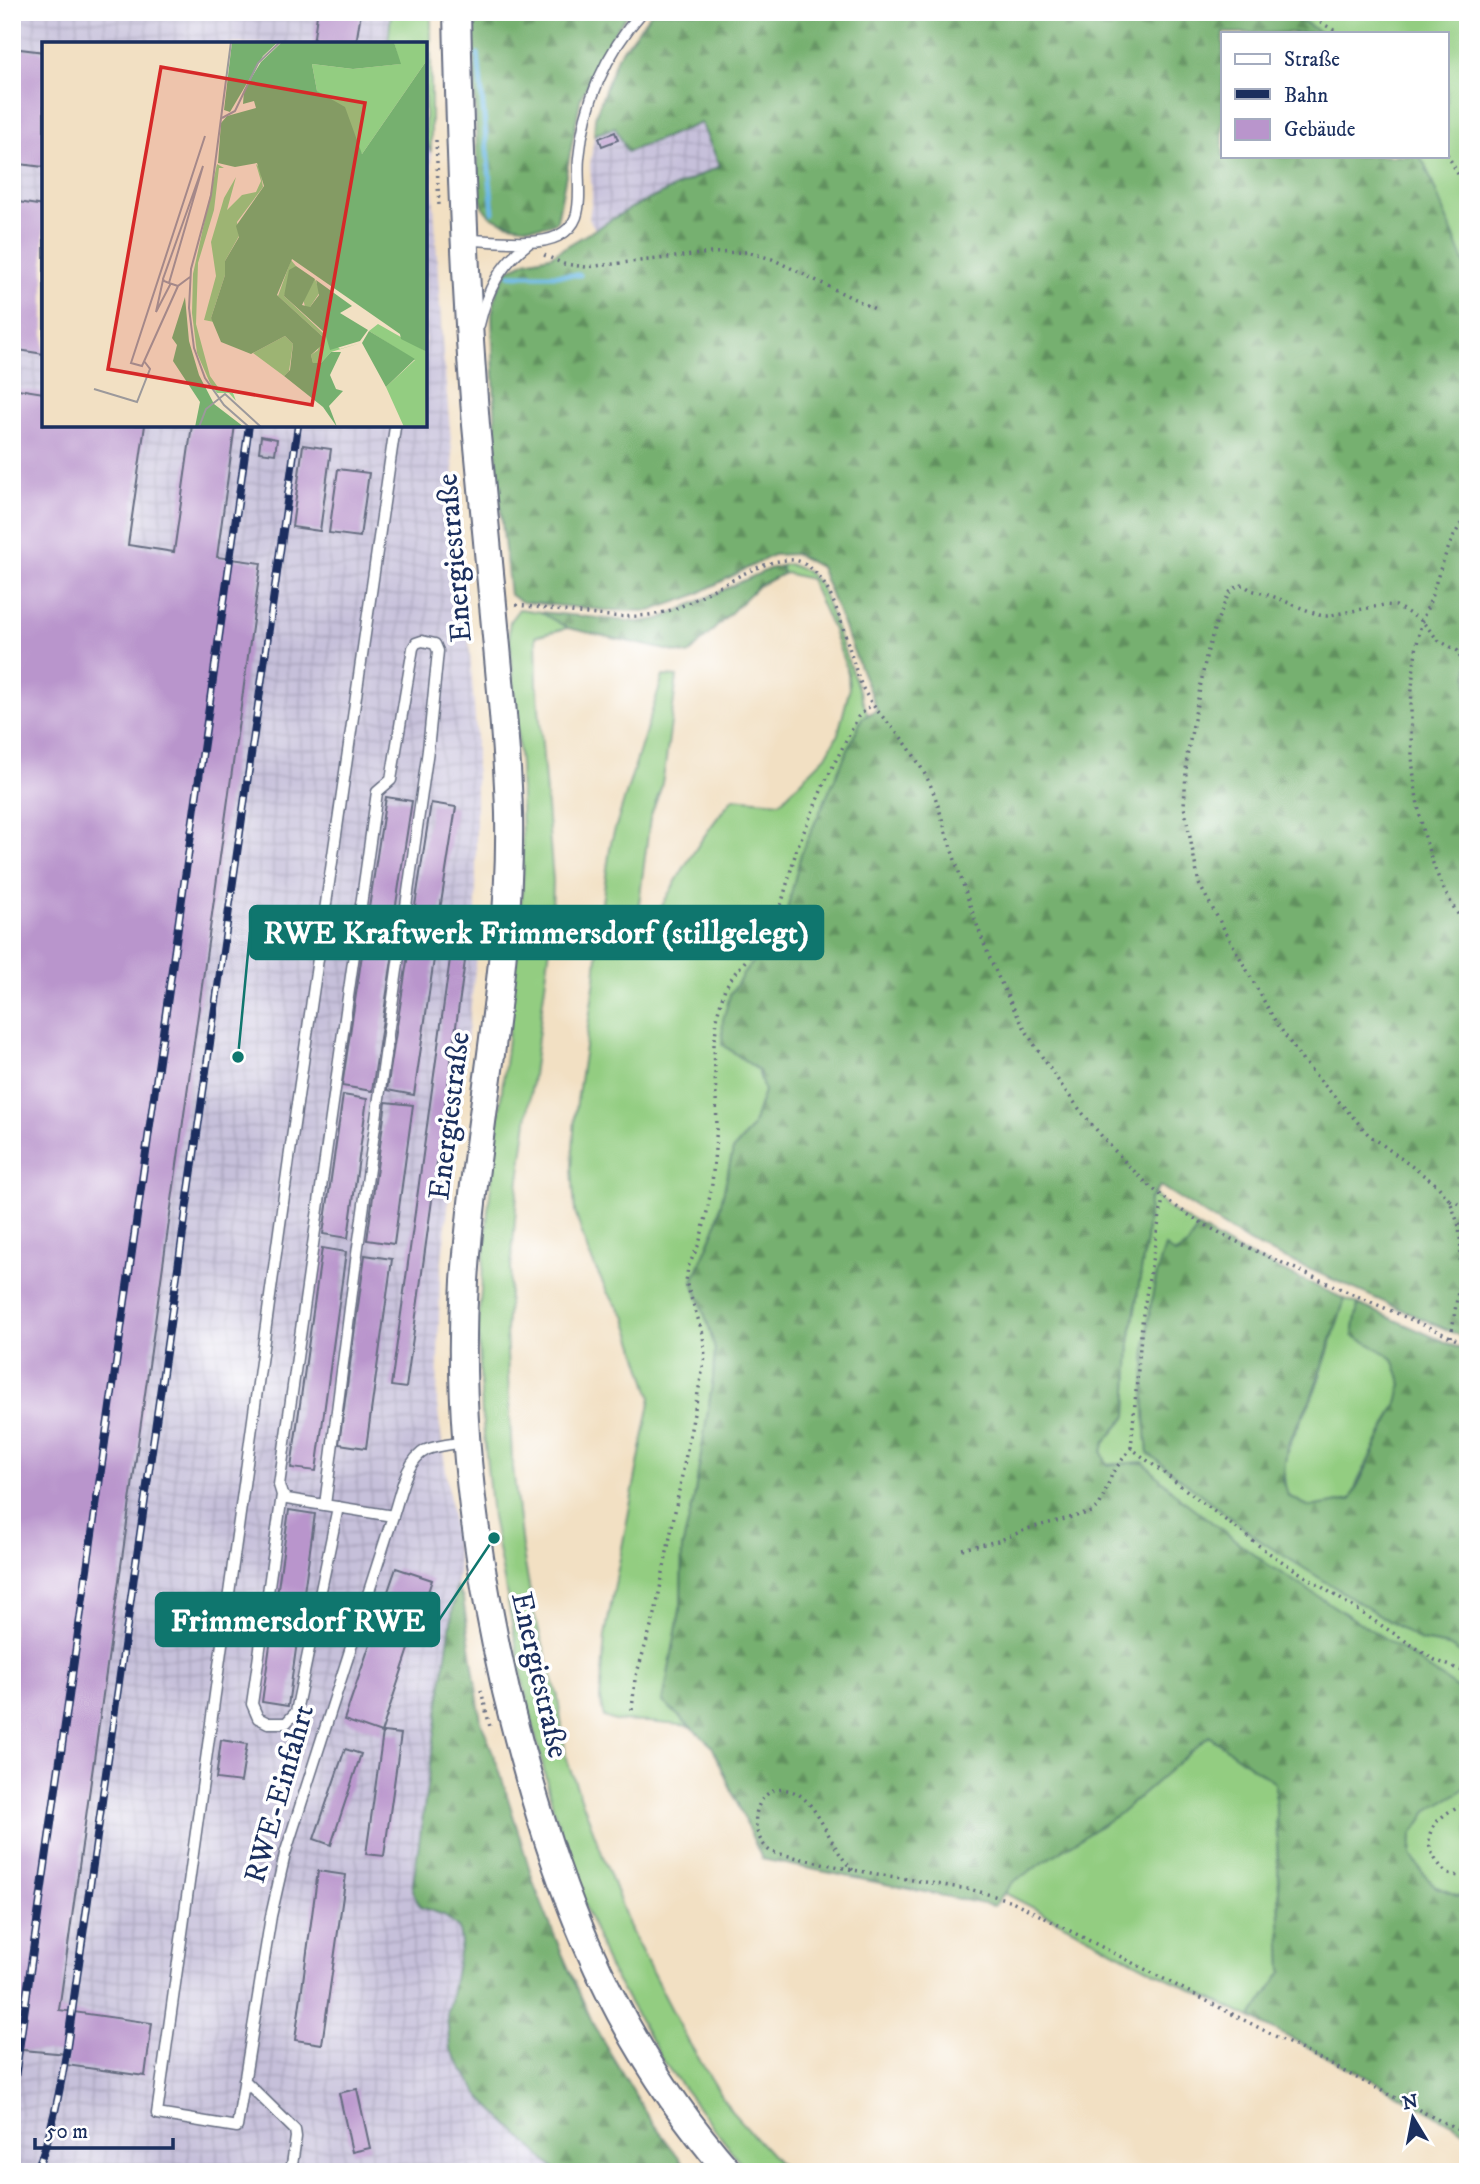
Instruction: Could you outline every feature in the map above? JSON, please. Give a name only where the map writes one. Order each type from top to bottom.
[{"type":"main road","name":"Energiestraße","points":[[457,12],[464,240],[471,359],[507,766],[509,856],[502,970],[465,1274],[462,1349],[467,1441],[481,1566],[497,1648],[532,1794],[564,1891],[593,1961],[628,2029],[676,2103],[729,2172]]},
{"type":"lane","points":[[464,240],[530,241],[555,237],[566,231],[575,218],[580,150],[594,90],[617,42],[642,12]]},
{"type":"lane","points":[[471,359],[492,285],[507,262],[530,241]]},
{"type":"lane","name":"RWE-Einfahrt","points":[[395,427],[293,1131],[157,2115],[237,2127],[271,1916],[285,1854],[393,1516],[417,1457],[435,1447],[467,1441]]},
{"type":"lane","points":[[325,1505],[356,1261],[428,750],[438,651],[433,643],[420,642],[414,647],[392,778],[377,792],[279,1485],[282,1495],[253,1704],[258,1718],[268,1723],[286,1723],[297,1708],[338,1507]]},
{"type":"lane","points":[[282,1495],[287,1499],[393,1516]]},
{"type":"lane","points":[[244,2080],[294,2127],[296,2137],[290,2172]]},
{"type":"path","points":[[1302,12],[1337,32]]},
{"type":"path","points":[[1448,156],[1468,192]]},
{"type":"path","points":[[530,241],[546,257],[586,267],[729,252],[756,254],[780,262],[875,309]]},
{"type":"path","points":[[1468,511],[1448,548],[1422,621],[1415,655],[1412,705],[1415,795],[1441,880],[1452,905],[1468,927]]},
{"type":"path","points":[[493,604],[623,616],[652,615],[678,607],[772,561],[795,560],[813,570],[825,587],[871,705],[901,737],[929,781],[986,951],[1005,992],[1047,1063],[1112,1147],[1163,1198],[1198,1221],[1241,1244],[1468,1345]]},
{"type":"path","points":[[451,579],[472,578]]},
{"type":"path","points":[[1451,1337],[1460,1279],[1461,1249],[1459,1226],[1449,1200],[1437,1185],[1368,1134],[1329,1092],[1274,1020],[1199,884],[1184,807],[1186,756],[1206,657],[1220,612],[1229,593],[1237,586],[1243,584],[1251,590],[1326,616],[1384,605],[1403,609],[1422,621],[1438,640],[1458,651],[1468,680]]},
{"type":"path","points":[[632,1710],[635,1679],[654,1614],[705,1357],[703,1334],[686,1282],[688,1267],[699,1244],[712,1184],[718,1126],[714,1045],[718,1012],[725,988],[735,973],[775,927],[797,848],[824,784],[858,717],[871,705]]},
{"type":"path","points":[[962,1549],[998,1541],[1030,1528],[1093,1511],[1100,1504],[1113,1472],[1130,1448],[1143,1314],[1163,1198]]},
{"type":"path","points":[[1449,1200],[1468,1208]]},
{"type":"path","points":[[1130,1448],[1266,1551],[1435,1660],[1468,1673]]},
{"type":"path","points":[[853,1870],[836,1851],[811,1805],[804,1798],[781,1790],[766,1796],[759,1803],[755,1813],[755,1827],[762,1843],[771,1852],[853,1870],[973,1890],[1012,1901],[1468,2135]]},
{"type":"path","points":[[1468,1802],[1452,1808],[1437,1821],[1429,1831],[1427,1841],[1434,1857],[1448,1874],[1465,1877],[1468,1875]]},
{"type":"shaded area","points":[[12,12],[390,12],[388,42],[42,42],[42,427],[427,427],[427,145],[431,152],[442,340],[463,572],[450,574],[450,580],[451,587],[465,586],[476,732],[476,961],[440,1278],[437,1404],[459,1568],[412,1891],[420,1907],[444,1915],[459,1929],[461,1943],[447,2016],[483,2100],[557,2172],[12,2172]]},
{"type":"shaded area","points":[[701,123],[720,166],[631,208],[595,229],[589,219],[592,197],[590,165],[594,135],[615,127],[627,152]]},
{"type":"green space","points":[[391,12],[431,12],[431,152],[427,145],[427,42],[388,42]]},
{"type":"green space","points":[[472,12],[630,12],[614,32],[581,97],[557,221],[550,224],[531,227],[508,223],[490,216],[482,205],[478,188]]},
{"type":"green space","points":[[652,12],[1261,12],[1304,22],[1319,32],[1221,32],[1221,158],[1420,158],[1425,165],[1468,272],[1468,1339],[1250,1243],[1160,1186],[1149,1200],[1146,1240],[1130,1342],[1127,1416],[1104,1443],[1102,1452],[1107,1465],[1143,1462],[1180,1498],[1267,1564],[1398,1647],[1468,1696],[1468,1784],[1460,1792],[1428,1810],[1412,1835],[1411,1855],[1436,1887],[1459,1896],[1468,1892],[1468,2133],[1251,2018],[1282,1972],[1275,1783],[1209,1736],[1123,1811],[1013,1882],[993,1906],[762,1859],[712,1746],[663,1702],[681,1605],[682,1548],[694,1499],[713,1379],[715,1350],[693,1281],[716,1226],[733,1150],[752,1128],[764,1091],[758,1070],[722,1044],[723,1020],[730,995],[744,973],[783,926],[801,854],[862,718],[877,710],[820,567],[796,554],[773,555],[693,596],[650,611],[604,610],[522,602],[510,595],[497,477],[492,314],[497,290],[508,270],[526,261],[550,256],[631,208],[720,166],[701,123],[627,152],[615,127],[594,135],[595,117],[617,57]]},
{"type":"green space","points":[[1261,12],[1468,12],[1468,272],[1420,158],[1448,158],[1448,32],[1319,32],[1304,22]]},
{"type":"green space","points":[[788,564],[806,571],[820,585],[868,715],[862,718],[801,854],[783,927],[744,973],[722,1044],[758,1070],[764,1091],[752,1128],[733,1150],[716,1226],[693,1281],[715,1350],[713,1379],[694,1499],[682,1548],[681,1605],[663,1702],[690,1726],[615,1721],[604,1717],[600,1700],[605,1636],[651,1397],[626,1318],[607,1292],[588,1252],[575,1212],[572,1168],[575,1115],[611,842],[663,676],[677,677],[661,788],[650,818],[638,911],[642,921],[652,924],[700,843],[733,798],[780,802],[826,756],[838,734],[849,691],[848,673],[810,579],[783,574],[781,566]]},
{"type":"green space","points":[[781,566],[783,574],[758,586],[688,655],[568,628],[540,612],[637,622],[660,619]]},
{"type":"green space","points":[[519,609],[540,612],[568,628],[536,636],[537,683],[553,881],[551,940],[517,1195],[506,1331],[512,1458],[522,1547],[534,1614],[558,1697],[566,1758],[632,1933],[688,2041],[731,2111],[787,2172],[750,2172],[739,2161],[663,2061],[608,1966],[582,1898],[553,1808],[525,1692],[492,1517],[482,1414],[478,1326],[523,878],[520,765],[509,629],[510,621]]},
{"type":"green space","points":[[1154,1194],[1166,1207],[1198,1227],[1188,1245],[1174,1254],[1165,1247],[1152,1296],[1145,1376],[1148,1453],[1262,1542],[1421,1641],[1449,1646],[1468,1658],[1468,1696],[1398,1647],[1267,1564],[1179,1498],[1143,1462],[1107,1465],[1102,1452],[1104,1443],[1127,1416],[1130,1342],[1146,1240],[1149,1200]]},
{"type":"green space","points":[[1198,1227],[1235,1249],[1345,1299],[1311,1398],[1287,1446],[1283,1480],[1288,1496],[1310,1507],[1351,1500],[1397,1403],[1402,1384],[1393,1359],[1353,1336],[1358,1304],[1468,1352],[1468,1658],[1449,1646],[1421,1641],[1262,1542],[1148,1453],[1145,1376],[1152,1296],[1165,1247],[1175,1254],[1188,1245]]},
{"type":"green space","points":[[1345,1299],[1358,1304],[1353,1336],[1393,1359],[1402,1384],[1397,1403],[1351,1500],[1310,1507],[1288,1496],[1284,1469],[1286,1457],[1317,1386]]},
{"type":"green space","points":[[456,1587],[463,1598],[481,1721],[499,1769],[535,1887],[594,2026],[649,2118],[690,2172],[557,2172],[483,2100],[450,2049],[447,2016],[461,1943],[459,1929],[444,1915],[420,1907],[412,1891]]},
{"type":"green space","points":[[1208,1736],[1275,1782],[1282,1972],[1251,2018],[1155,1972],[1003,1892],[1013,1882],[1123,1811]]},
{"type":"green space","points":[[1468,1784],[1468,1892],[1459,1896],[1436,1887],[1421,1871],[1411,1855],[1412,1835],[1428,1810],[1460,1792]]},
{"type":"building","points":[[310,12],[361,12],[356,42],[313,42],[317,15]]},
{"type":"building","points":[[12,48],[42,52],[42,167],[12,163]]},
{"type":"building","points":[[615,132],[618,140],[602,146],[599,138]]},
{"type":"building","points":[[12,201],[42,206],[42,354],[12,349],[16,321],[12,320]]},
{"type":"building","points":[[12,388],[42,393],[42,427],[145,427],[128,545],[174,552],[192,427],[235,427],[217,557],[261,563],[59,2010],[152,2023],[145,2076],[66,2065],[67,2054],[12,2049]]},
{"type":"building","points":[[261,436],[277,439],[275,454],[259,452]]},
{"type":"building","points":[[303,445],[331,449],[320,531],[292,527]]},
{"type":"building","points":[[338,469],[369,473],[360,537],[329,533]]},
{"type":"building","points":[[386,797],[412,801],[391,937],[365,934]]},
{"type":"building","points":[[431,803],[456,807],[435,942],[410,938]]},
{"type":"building","points":[[363,948],[393,953],[372,1091],[342,1086]]},
{"type":"building","points":[[408,955],[434,959],[414,1095],[387,1090]]},
{"type":"building","points":[[450,959],[465,961],[406,1388],[391,1386]]},
{"type":"building","points":[[343,1095],[367,1099],[348,1238],[323,1234]]},
{"type":"building","points":[[386,1102],[413,1105],[394,1244],[367,1240]]},
{"type":"building","points":[[322,1248],[346,1252],[316,1471],[291,1468]]},
{"type":"building","points":[[365,1255],[392,1259],[366,1448],[339,1444]]},
{"type":"building","points":[[289,1510],[315,1514],[288,1706],[262,1702]]},
{"type":"building","points":[[396,1568],[432,1580],[381,1733],[344,1720]]},
{"type":"building","points":[[383,1732],[401,1734],[384,1856],[366,1854]]},
{"type":"building","points":[[221,1740],[247,1744],[241,1782],[216,1779]]},
{"type":"building","points":[[345,1749],[361,1754],[331,1845],[314,1839]]},
{"type":"building","points":[[318,1871],[346,1875],[322,2044],[295,2040]]},
{"type":"building","points":[[357,2089],[370,2148],[352,2152],[339,2093]]},
{"type":"waterway","points":[[478,54],[493,212]]},
{"type":"waterway","points":[[510,275],[580,275]]},
{"type":"railway","points":[[12,2099],[249,427]]},
{"type":"railway","points":[[36,2172],[51,2128],[66,2054],[298,427]]},
{"type":"place","name":"RWE Kraftwerk Frimmersdorf (stillgelegt)","points":[[238,1057]]},
{"type":"place","name":"Frimmersdorf RWE","points":[[494,1538]]}]
